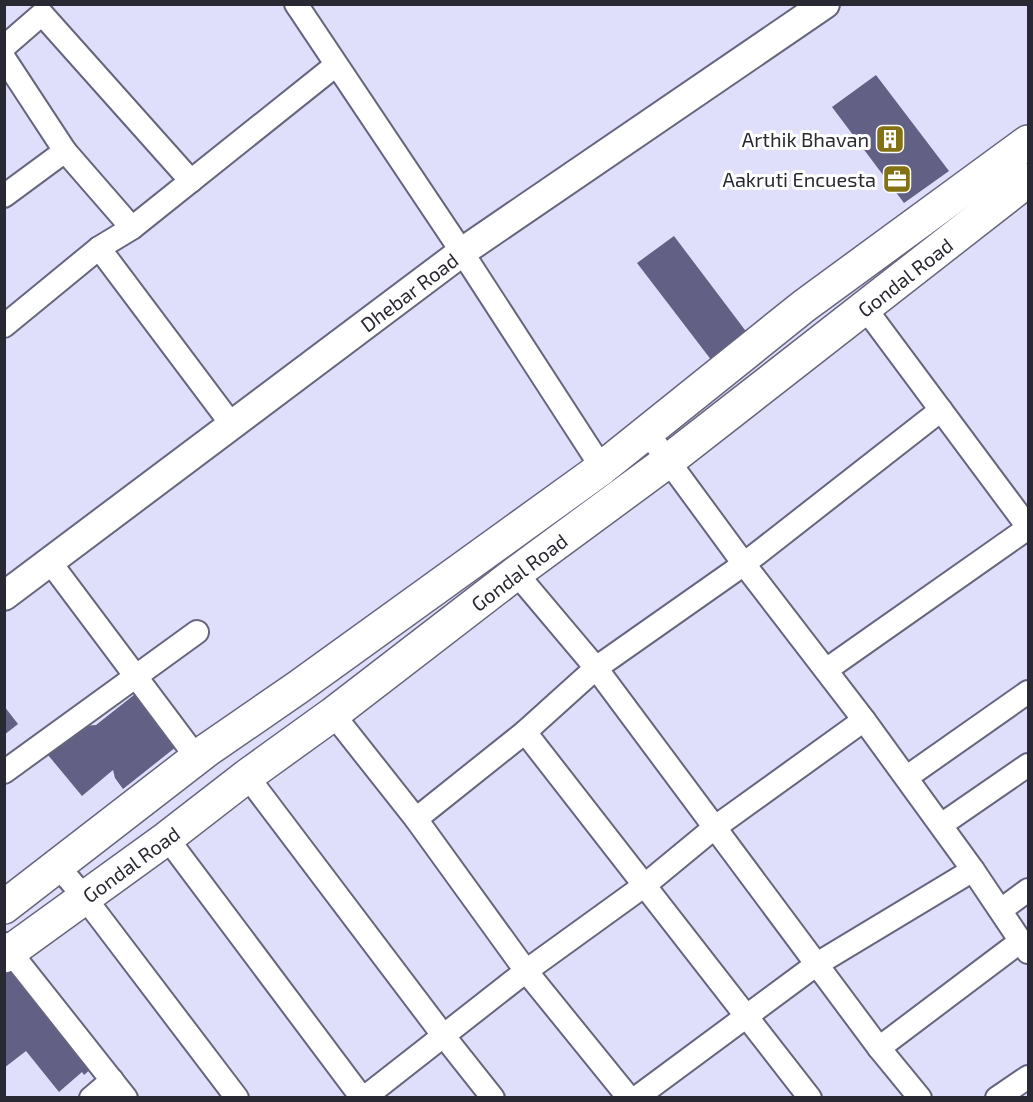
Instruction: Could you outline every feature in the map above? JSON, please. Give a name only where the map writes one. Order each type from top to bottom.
[{"type":"main road","name":"Gondal Road","points":[[4,907],[197,758],[602,468],[804,306],[1029,142]]},
{"type":"main road","name":"Gondal Road","points":[[7,950],[85,898],[333,714],[516,573],[668,461],[1029,180]]},
{"type":"street","points":[[296,4],[462,252],[602,468]]},
{"type":"street","name":"Dhebar Road","points":[[4,596],[462,252],[825,4]]},
{"type":"street","points":[[4,48],[42,14],[191,181]]},
{"type":"street","points":[[4,57],[65,151],[132,228]]},
{"type":"street","points":[[4,326],[99,249],[132,228],[336,65]]},
{"type":"street","points":[[4,196],[65,151]]},
{"type":"street","points":[[99,249],[232,426]]},
{"type":"street","points":[[826,670],[1029,527],[865,308]]},
{"type":"street","points":[[416,819],[525,732],[596,668],[744,564],[941,410]]},
{"type":"street","points":[[647,432],[744,564],[907,777],[1025,947],[879,1048]]},
{"type":"street","points":[[50,562],[197,758]]},
{"type":"street","points":[[516,573],[596,668],[879,1048],[920,1098]]},
{"type":"street","points":[[4,772],[197,632]]},
{"type":"street","points":[[907,777],[1029,692]]},
{"type":"street","points":[[333,714],[416,819],[526,971],[629,1098]]},
{"type":"street","points":[[167,838],[363,1098],[526,971],[645,885],[714,828],[864,720]]},
{"type":"street","points":[[525,732],[810,1098]]},
{"type":"street","points":[[941,825],[1029,765]]},
{"type":"street","points":[[247,776],[442,1035],[493,1098]]},
{"type":"street","points":[[57,865],[85,898],[237,1098]]},
{"type":"street","points":[[636,1098],[818,964],[973,870]]},
{"type":"street","points":[[1001,910],[1029,890]]},
{"type":"street","points":[[7,950],[126,1098]]},
{"type":"street","points":[[997,1098],[1029,1077]]},
{"type":"street","points":[[91,1098],[112,1080]]},
{"type":"building","name":"Arthik Bhavan","points":[[876,75],[949,171],[904,203],[832,107]]},
{"type":"building","points":[[674,236],[748,334],[712,361],[637,263]]},
{"type":"building","points":[[139,691],[181,743],[123,789],[115,778],[113,770],[82,796],[48,755],[82,726],[96,725]]},
{"type":"building","points":[[4,706],[18,724],[4,735]]},
{"type":"building","points":[[9,961],[92,1068],[84,1075],[82,1072],[59,1092],[26,1051],[4,1068],[4,965]]},
{"type":"place","name":"Arthik Bhavan","points":[[890,139]]},
{"type":"place","name":"Aakruti Encuesta","points":[[897,179]]}]
